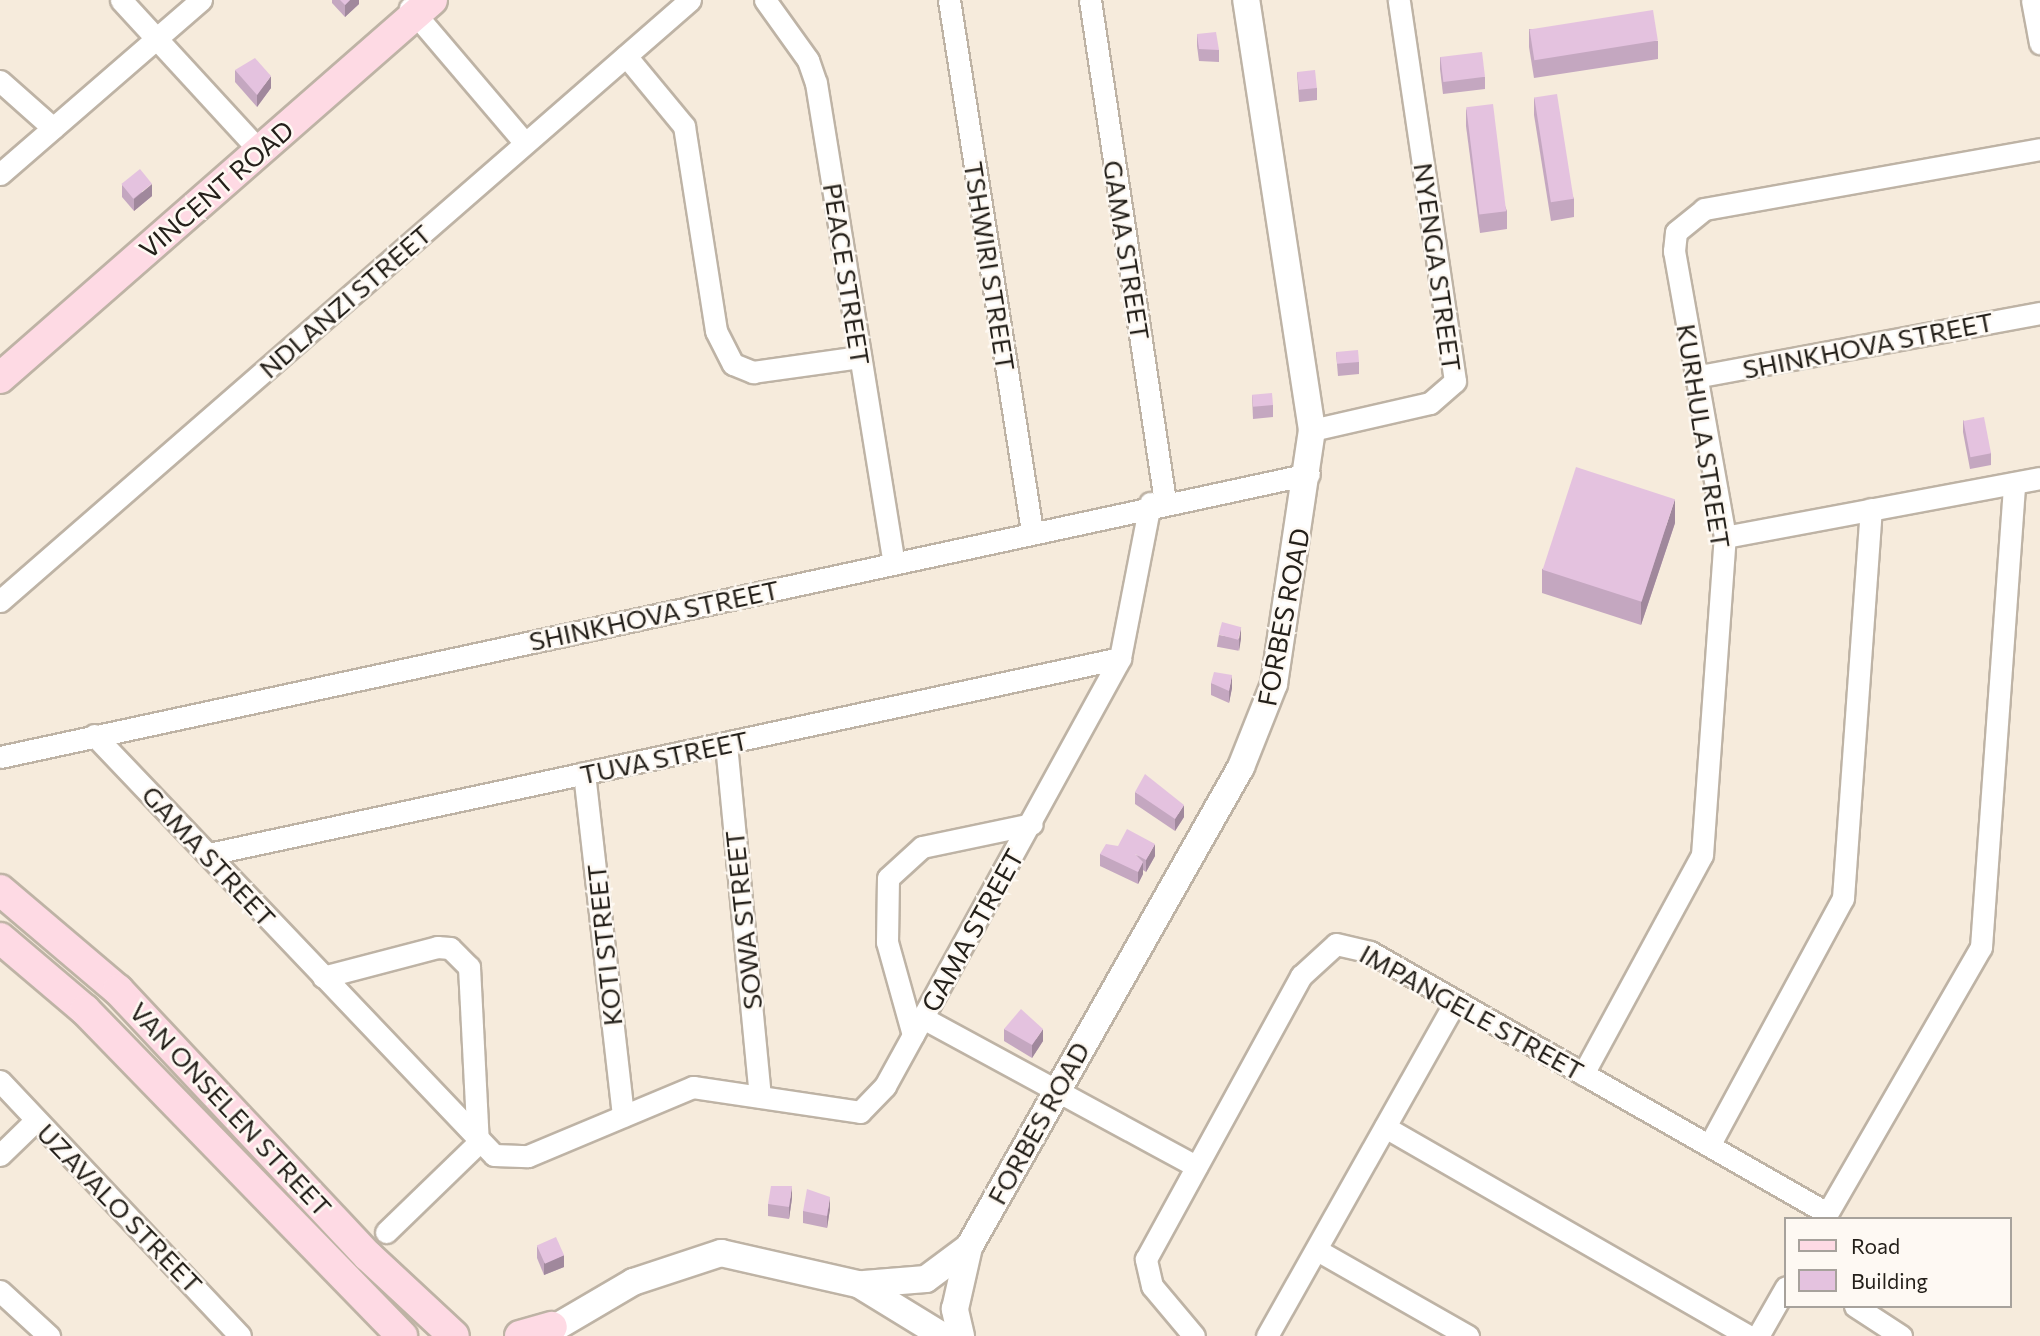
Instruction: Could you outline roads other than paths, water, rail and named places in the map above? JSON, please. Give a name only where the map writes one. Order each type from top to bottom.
[{"type":"main road","name":"VINCENT ROAD","points":[[0,365],[419,6]]},
{"type":"main road","name":"VINCENT ROAD","points":[[0,378],[257,147]]},
{"type":"main road","name":"VAN ONSELEN STREET","points":[[0,890],[118,990],[368,1256],[455,1335]]},
{"type":"main road","name":"VAN ONSELEN STREET","points":[[4,949],[184,1108],[402,1336]]},
{"type":"main road","points":[[520,1336],[546,1331]]},
{"type":"street","points":[[121,0],[160,36],[257,147]]},
{"type":"street","points":[[0,174],[201,0]]},
{"type":"street","name":"NDLANZI STREET","points":[[0,601],[690,0]]},
{"type":"street","name":"PEACE STREET","points":[[765,0],[802,50],[816,83],[894,562]]},
{"type":"street","name":"TSHWIRI STREET","points":[[949,0],[1032,531]]},
{"type":"street","name":"GAMA STREET","points":[[94,736],[209,854],[478,1143],[503,1158],[528,1156],[693,1087],[860,1112],[885,1086],[1032,824],[1119,658],[1158,502],[1090,0]]},
{"type":"street","name":"FORBES ROAD","points":[[961,1336],[955,1309],[969,1247],[1255,741],[1274,684],[1309,474],[1312,430],[1246,0]]},
{"type":"street","name":"NYENGA STREET","points":[[1312,430],[1430,403],[1455,382],[1399,0]]},
{"type":"street","points":[[2032,0],[2040,43]]},
{"type":"street","points":[[419,6],[525,144]]},
{"type":"street","points":[[626,56],[684,126],[716,331],[733,364],[753,372],[860,357]]},
{"type":"street","points":[[0,81],[53,128]]},
{"type":"street","name":"KURHULA STREET","points":[[1583,1074],[1702,855],[1724,537],[1674,251],[1676,232],[1692,213],[2040,149]]},
{"type":"street","name":"SHINKHOVA STREET","points":[[1695,377],[2040,313]]},
{"type":"street","name":"SHINKHOVA STREET","points":[[0,757],[1158,502],[1309,474]]},
{"type":"street","points":[[1724,537],[2040,478]]},
{"type":"street","points":[[1825,1216],[1980,947],[2014,483]]},
{"type":"street","points":[[1710,1144],[1843,898],[1871,509]]},
{"type":"street","name":"TUVA STREET","points":[[209,854],[1119,658]]},
{"type":"street","name":"SOWA STREET","points":[[726,744],[760,1096]]},
{"type":"street","name":"KOTI STREET","points":[[584,773],[624,1116]]},
{"type":"street","name":"GAMA STREET","points":[[918,1027],[887,942],[888,878],[922,846],[1032,824]]},
{"type":"street","name":"IMPANGELE STREET","points":[[1194,1336],[1146,1272],[1196,1166],[1301,976],[1322,951],[1350,944],[1710,1144],[1825,1216]]},
{"type":"street","points":[[323,977],[437,947],[461,955],[472,980],[478,1143],[386,1232]]},
{"type":"street","points":[[1268,1336],[1455,1002]]},
{"type":"street","points":[[918,1027],[1056,1091],[1196,1166]]},
{"type":"street","name":"UZAVALO STREET","points":[[0,1081],[240,1336]]},
{"type":"street","points":[[0,1155],[36,1120]]},
{"type":"street","points":[[1385,1127],[1749,1336]]},
{"type":"street","name":"FORBES ROAD","points":[[858,1284],[926,1279],[969,1247]]},
{"type":"street","points":[[1317,1250],[1468,1336]]},
{"type":"street","points":[[546,1331],[633,1282],[708,1254],[764,1258],[858,1284],[943,1336]]},
{"type":"street","points":[[1758,1336],[1784,1290]]},
{"type":"street","points":[[0,1292],[49,1336]]},
{"type":"street","points":[[1858,1308],[1901,1336]]}]
